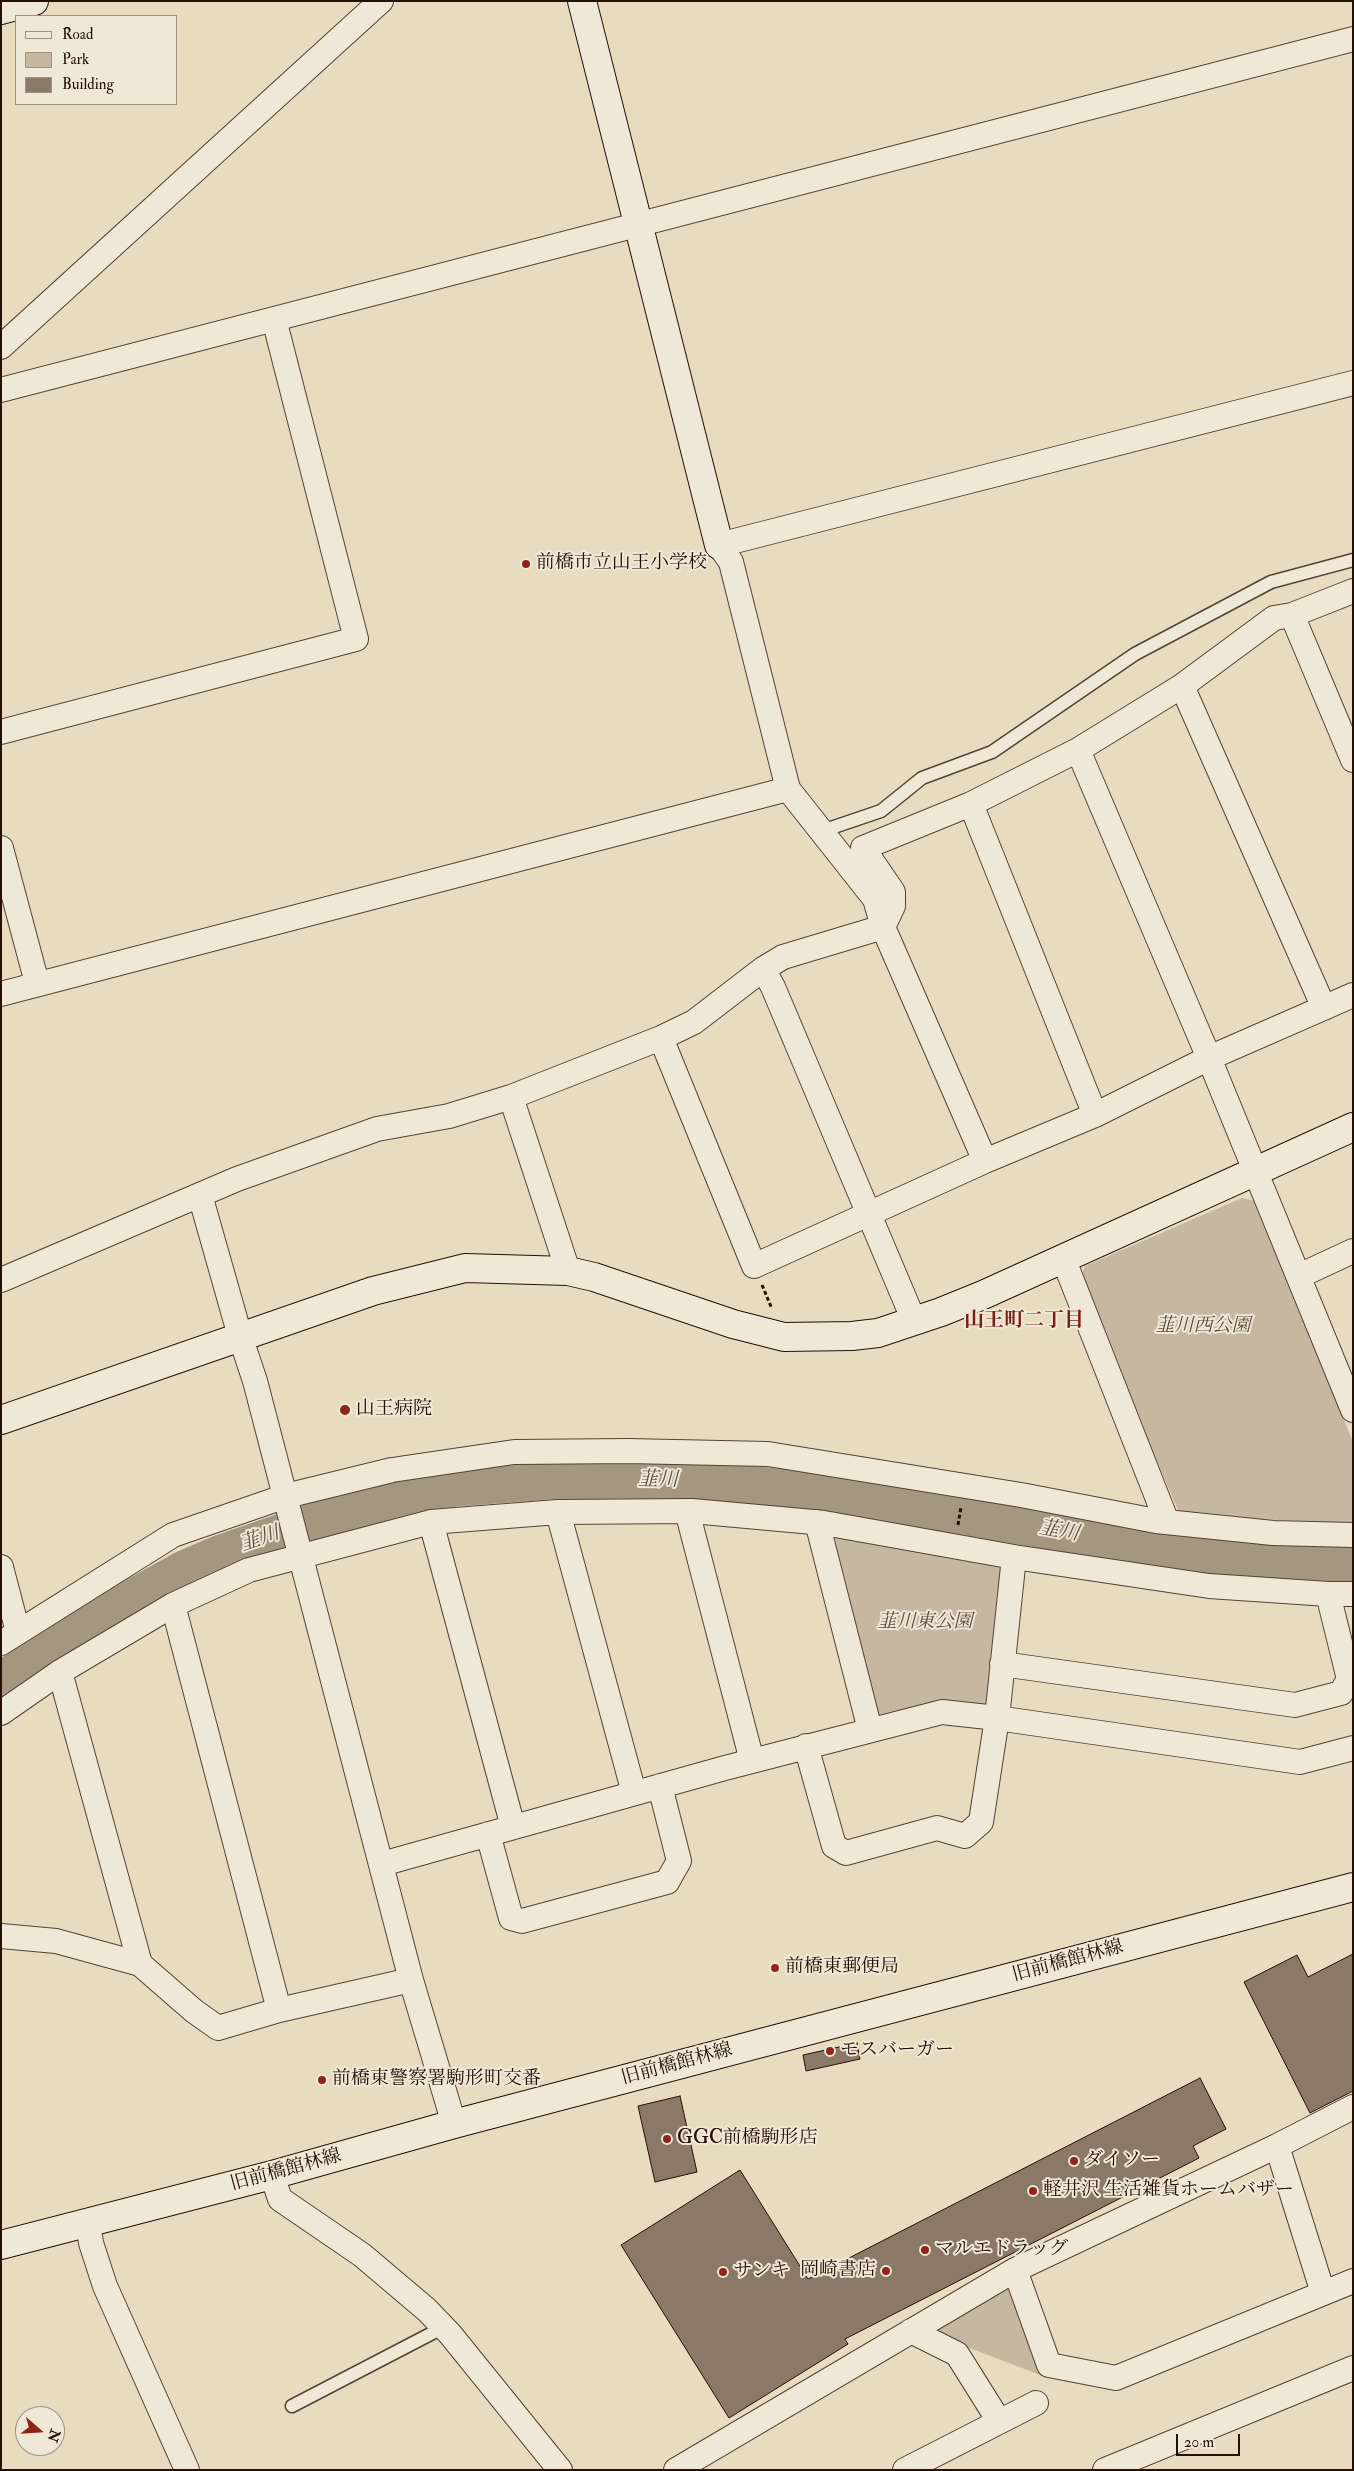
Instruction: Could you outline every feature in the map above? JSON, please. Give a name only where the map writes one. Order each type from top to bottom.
[{"type":"street","points":[[1,10],[34,1]]},
{"type":"street","points":[[1,347],[381,1]]},
{"type":"street","points":[[582,1],[719,545],[731,562],[788,789],[875,899],[883,927],[985,1162]]},
{"type":"street","points":[[1,390],[1353,39]]},
{"type":"street","points":[[1,732],[356,639],[274,319]]},
{"type":"street","points":[[719,545],[1353,383]]},
{"type":"street","points":[[1,1280],[237,1178],[377,1129],[449,1116],[511,1097],[661,1038],[694,1022],[763,969],[783,957],[883,927],[893,906],[893,892],[863,848],[972,804],[1078,750],[1182,686],[1274,618],[1292,615],[1353,591]]},
{"type":"street","points":[[1292,615],[1353,760]]},
{"type":"street","points":[[1182,686],[1324,1008]]},
{"type":"street","points":[[1078,750],[1209,1058],[1353,1410]]},
{"type":"street","points":[[1,994],[788,789]]},
{"type":"street","points":[[972,804],[1095,1115]]},
{"type":"street","points":[[1,848],[37,984]]},
{"type":"street","points":[[763,969],[773,987],[914,1321]]},
{"type":"street","points":[[661,1038],[754,1266],[985,1162],[1095,1115],[1209,1058],[1353,995]]},
{"type":"street","points":[[511,1097],[568,1271]]},
{"type":"street","points":[[1,1420],[373,1291],[464,1268],[568,1271],[733,1324],[784,1337],[852,1336],[878,1333],[983,1295],[1353,1127]]},
{"type":"street","points":[[200,1195],[240,1336],[255,1381],[411,1980],[454,2124]]},
{"type":"street","points":[[1299,1276],[1353,1252]]},
{"type":"street","points":[[1063,1258],[1167,1522]]},
{"type":"street","points":[[1,1568],[10,1637],[173,1535],[392,1470],[514,1452],[628,1451],[768,1454],[1167,1522],[1274,1534],[1353,1535]]},
{"type":"street","points":[[687,1511],[752,1761]]},
{"type":"street","points":[[1,1713],[60,1672],[173,1605],[249,1570],[301,1554],[431,1522],[558,1512],[687,1511],[817,1522],[1014,1557],[1210,1586],[1353,1594]]},
{"type":"street","points":[[558,1512],[634,1793]]},
{"type":"street","points":[[431,1522],[513,1827]]},
{"type":"street","points":[[817,1522],[870,1730]]},
{"type":"street","points":[[806,1746],[834,1846],[846,1853],[937,1828],[965,1836],[981,1822],[997,1718],[1014,1557]]},
{"type":"street","points":[[1002,1664],[1295,1705],[1340,1693],[1348,1679],[1328,1594]]},
{"type":"street","points":[[173,1605],[279,2010]]},
{"type":"street","points":[[60,1672],[140,1964]]},
{"type":"street","points":[[382,1864],[806,1746],[942,1712],[997,1718],[1300,1762],[1353,1748]]},
{"type":"street","points":[[488,1834],[511,1918],[522,1921],[667,1882],[679,1861],[660,1786]]},
{"type":"street","name":"旧前橋館林線","points":[[1,2245],[272,2175],[454,2124],[1353,1887]]},
{"type":"street","points":[[1,1935],[56,1941],[140,1964],[194,2011],[218,2028],[279,2010],[411,1980]]},
{"type":"street","points":[[676,2470],[1015,2270],[1277,2146],[1353,2107]]},
{"type":"street","points":[[1277,2146],[1322,2293]]},
{"type":"street","points":[[272,2175],[280,2199],[362,2255],[444,2327],[469,2354],[560,2470]]},
{"type":"street","points":[[88,2222],[91,2243],[105,2286],[187,2470]]},
{"type":"street","points":[[1015,2270],[1049,2365],[1116,2378],[1353,2281]]},
{"type":"street","points":[[911,2331],[957,2354],[999,2422]]},
{"type":"street","points":[[1105,2470],[1353,2368]]},
{"type":"street","points":[[905,2470],[1036,2403]]},
{"type":"lane","points":[[822,831],[881,811],[922,778],[992,752],[1135,654],[1218,612],[1271,582],[1353,560]]},
{"type":"lane","points":[[292,2406],[444,2327]]},
{"type":"path","points":[[754,1266],[784,1337]]},
{"type":"path","points":[[957,1527],[962,1502]]},
{"type":"green space","name":"韮川西公園","points":[[1242,1198],[1255,1201],[1353,1442],[1353,1524],[1186,1515],[1178,1510],[1079,1281],[1085,1266]]},
{"type":"green space","name":"韮川東公園","points":[[841,1535],[996,1563],[1004,1574],[986,1704],[977,1708],[885,1719],[872,1711],[830,1544]]},
{"type":"green space","points":[[1002,2287],[1013,2291],[1043,2376],[938,2336],[937,2326]]},
{"type":"building","points":[[1353,1954],[1353,2091],[1310,2113],[1244,1982],[1297,1955],[1308,1977]]},
{"type":"building","points":[[857,2043],[860,2059],[806,2071],[803,2055]]},
{"type":"building","points":[[1200,2078],[1226,2129],[1193,2146],[1199,2158],[845,2339],[848,2344],[729,2418],[621,2245],[740,2170],[808,2279]]},
{"type":"building","name":"GGC前橋駒形店","points":[[680,2096],[697,2172],[655,2182],[638,2106]]},
{"type":"waterway","name":"韮川","points":[[1,1682],[53,1645],[128,1601],[182,1571],[219,1555],[334,1515],[403,1496],[455,1487],[549,1480],[638,1479],[718,1482],[787,1489],[931,1510],[1196,1555],[1353,1565]]},
{"type":"place","name":"前橋市立山王小学校","points":[[526,564]]},
{"type":"place","name":"山王病院","points":[[345,1410]]},
{"type":"place","name":"前橋東郵便局","points":[[775,1968]]},
{"type":"place","name":"モスバーガー","points":[[830,2051]]},
{"type":"place","name":"前橋東警察署駒形町交番","points":[[322,2080]]},
{"type":"place","name":"GGC前橋駒形店","points":[[667,2139]]},
{"type":"place","name":"ダイソー","points":[[1074,2161]]},
{"type":"place","name":"軽井沢 生活雑貨ホームバザー","points":[[1033,2191]]},
{"type":"place","name":"マルエドラッグ","points":[[925,2250]]},
{"type":"place","name":"岡崎書店","points":[[886,2271]]},
{"type":"place","name":"サンキ","points":[[723,2272]]},
{"type":"district","name":"山王町二丁目","points":[[1024,1322]]}]
